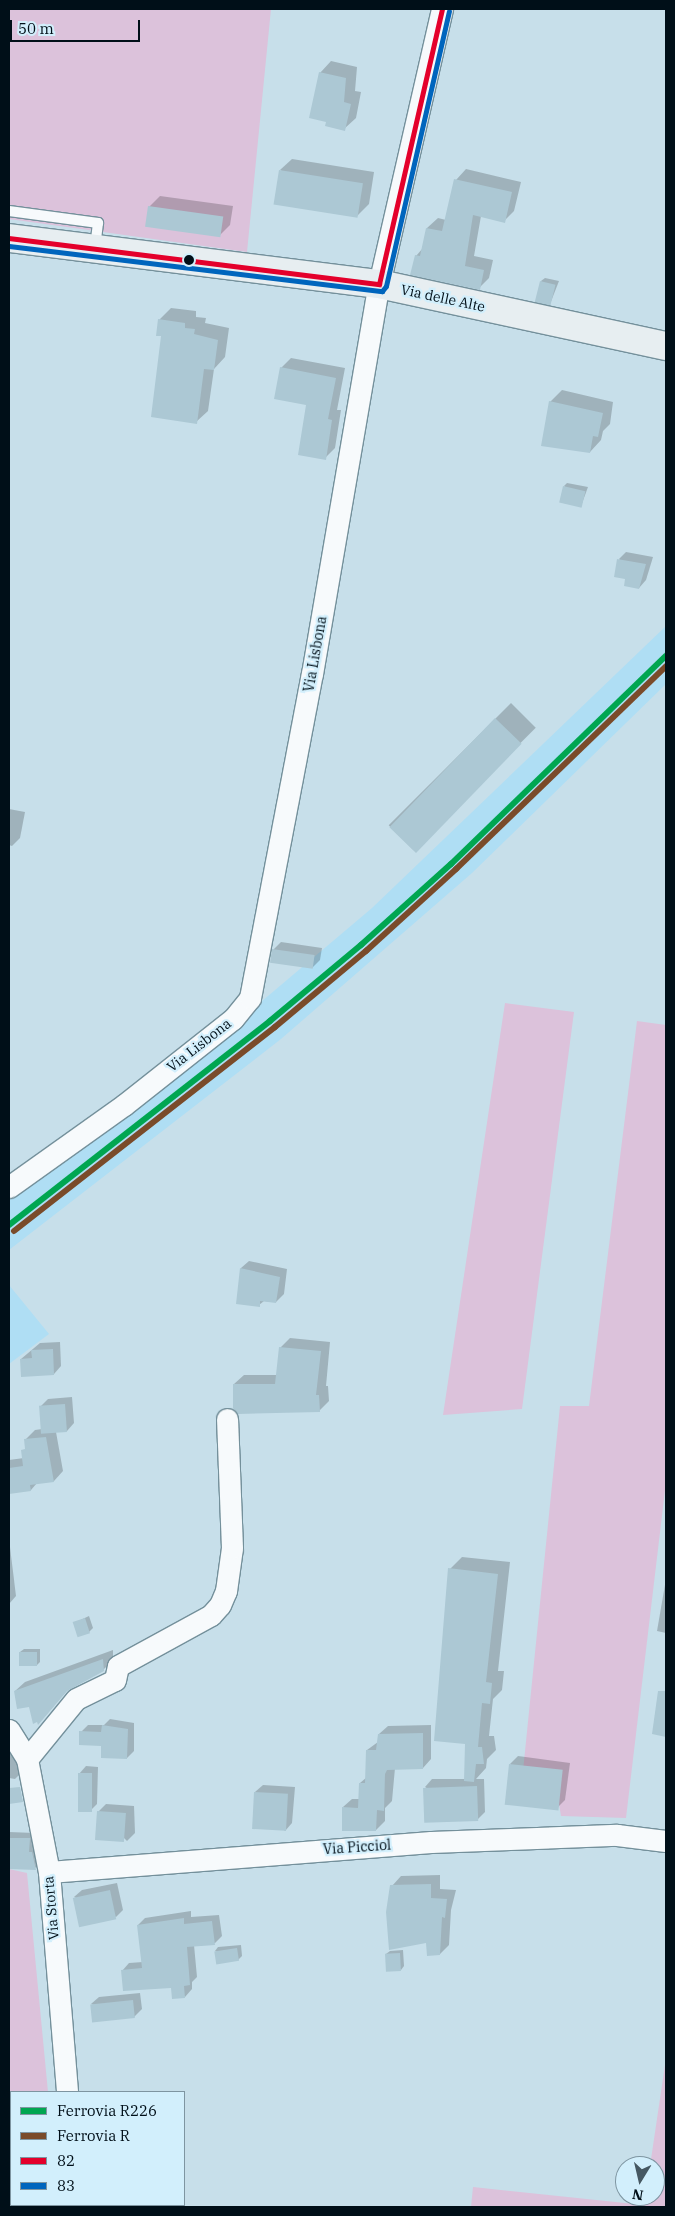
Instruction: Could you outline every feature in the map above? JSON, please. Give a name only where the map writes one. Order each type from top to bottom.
[{"type":"street","name":"Via Lisbona","points":[[9,1187],[124,1105],[233,1019],[250,998],[313,664],[379,284],[442,9]]},
{"type":"street","name":"Via delle Alte","points":[[9,238],[379,284],[666,346]]},
{"type":"street","points":[[27,1759],[76,1699],[114,1680],[118,1666],[211,1615],[220,1605],[226,1591],[232,1548],[227,1419]]},
{"type":"street","name":"Via Storta","points":[[9,1730],[27,1759],[49,1872],[67,2091]]},
{"type":"street","name":"Via Picciol","points":[[49,1872],[431,1842],[617,1835],[666,1841]]},
{"type":"lane","points":[[9,210],[98,223],[94,249]]},
{"type":"shaded area","points":[[9,9],[271,9],[247,252],[9,219]]},
{"type":"shaded area","points":[[666,626],[666,684],[472,873],[281,1039],[9,1250],[9,1197],[255,1007],[372,908]]},
{"type":"shaded area","points":[[505,1003],[574,1012],[522,1409],[443,1415]]},
{"type":"shaded area","points":[[637,1021],[666,1025],[666,1482],[626,1818],[561,1816],[554,1774],[523,1771],[560,1406],[589,1406]]},
{"type":"shaded area","points":[[9,1285],[49,1334],[9,1364]]},
{"type":"shaded area","points":[[9,1869],[27,1873],[48,2091],[10,2091],[10,2206],[63,2207],[9,2207]]},
{"type":"shaded area","points":[[666,2058],[666,2207],[471,2207],[473,2187],[615,2202],[615,2206],[665,2206],[665,2156],[651,2156]]},
{"type":"building","points":[[319,72],[346,78],[344,102],[351,104],[345,131],[325,126],[326,122],[309,118]]},
{"type":"building","points":[[279,170],[363,183],[357,218],[274,205]]},
{"type":"building","points":[[454,179],[512,192],[505,223],[473,215],[465,266],[484,270],[480,290],[410,275],[415,255],[420,256],[426,228],[442,231]]},
{"type":"building","points":[[148,206],[223,217],[220,237],[145,227]]},
{"type":"building","points":[[540,281],[556,285],[550,306],[535,302]]},
{"type":"building","points":[[158,319],[185,323],[185,328],[195,329],[194,334],[218,340],[214,370],[204,369],[197,424],[151,417],[161,336],[156,336]]},
{"type":"building","points":[[280,367],[336,378],[328,419],[332,420],[326,460],[298,455],[306,405],[274,399]]},
{"type":"building","points":[[549,401],[603,413],[598,437],[593,436],[590,453],[541,446]]},
{"type":"building","points":[[563,486],[585,491],[582,508],[559,503]]},
{"type":"building","points":[[617,559],[646,564],[639,589],[624,586],[625,579],[614,577]]},
{"type":"building","points":[[495,718],[522,744],[416,853],[389,827]]},
{"type":"building","points":[[272,949],[315,955],[313,969],[270,963]]},
{"type":"building","points":[[240,1268],[280,1277],[276,1303],[260,1301],[260,1307],[236,1304]]},
{"type":"building","points":[[279,1347],[321,1351],[316,1395],[319,1395],[320,1412],[238,1414],[233,1408],[233,1384],[275,1384]]},
{"type":"building","points":[[53,1349],[54,1375],[21,1377],[20,1359],[32,1358],[31,1350]]},
{"type":"building","points":[[65,1404],[67,1432],[41,1434],[39,1406]]},
{"type":"building","points":[[46,1437],[54,1482],[30,1485],[31,1491],[9,1494],[9,1468],[23,1466],[21,1450],[25,1449],[24,1439]]},
{"type":"building","points":[[448,1568],[498,1574],[486,1682],[492,1683],[490,1704],[482,1703],[478,1747],[482,1747],[484,1764],[476,1764],[474,1782],[464,1781],[465,1744],[434,1741]]},
{"type":"building","points":[[85,1618],[90,1633],[78,1637],[73,1622]]},
{"type":"building","points":[[19,1652],[37,1652],[37,1666],[19,1666]]},
{"type":"building","points":[[103,1659],[104,1671],[67,1691],[38,1725],[37,1722],[33,1724],[29,1707],[17,1709],[14,1691]]},
{"type":"building","points":[[658,1691],[666,1691],[666,1737],[652,1734]]},
{"type":"building","points":[[102,1725],[128,1729],[127,1759],[101,1758],[101,1746],[79,1745],[79,1731],[101,1732]]},
{"type":"building","points":[[423,1733],[423,1769],[387,1770],[385,1774],[384,1811],[377,1810],[376,1831],[342,1831],[342,1807],[358,1808],[359,1783],[365,1783],[366,1750],[376,1750],[378,1734]]},
{"type":"building","points":[[509,1764],[563,1770],[558,1810],[505,1805]]},
{"type":"building","points":[[78,1773],[92,1773],[92,1812],[78,1812]]},
{"type":"building","points":[[477,1786],[478,1821],[424,1823],[423,1788]]},
{"type":"building","points":[[20,1787],[23,1802],[9,1804],[9,1788]]},
{"type":"building","points":[[254,1792],[288,1794],[286,1831],[252,1829]]},
{"type":"building","points":[[97,1811],[126,1813],[124,1842],[95,1840]]},
{"type":"building","points":[[9,1838],[30,1838],[29,1852],[32,1852],[36,1870],[9,1869]]},
{"type":"building","points":[[431,1884],[431,1898],[447,1899],[445,1918],[442,1917],[440,1955],[427,1956],[426,1943],[389,1950],[386,1912],[390,1885]]},
{"type":"building","points":[[110,1890],[116,1919],[79,1927],[73,1898]]},
{"type":"building","points":[[184,1918],[184,1924],[212,1921],[215,1945],[187,1947],[190,1985],[184,1986],[185,1998],[172,1999],[171,1988],[123,1991],[121,1970],[142,1968],[137,1925]]},
{"type":"building","points":[[237,1948],[239,1961],[216,1964],[214,1952]]},
{"type":"building","points":[[400,1953],[401,1971],[386,1972],[385,1954]]},
{"type":"building","points":[[133,2000],[135,2018],[92,2022],[90,2004]]},
{"type":"rail line","name":"R226","points":[[9,1225],[270,1021],[361,945],[451,864],[666,656]]},
{"type":"rail line","name":"R","points":[[14,1231],[275,1027],[366,951],[456,869],[666,666]]},
{"type":"transit line","name":"82","points":[[9,238],[379,284],[442,9]]},
{"type":"transit line","name":"83","points":[[9,246],[382,291],[386,286],[449,11]]}]
